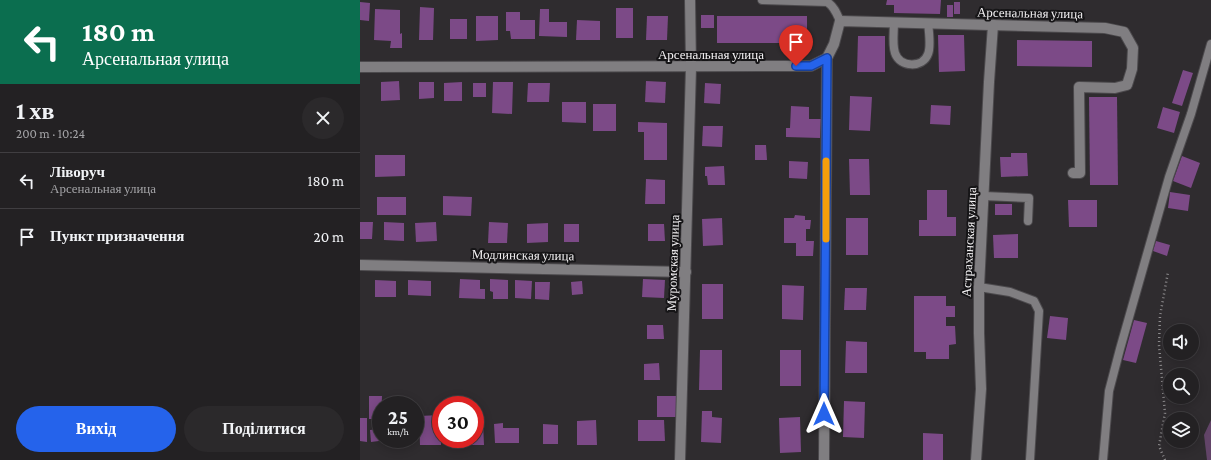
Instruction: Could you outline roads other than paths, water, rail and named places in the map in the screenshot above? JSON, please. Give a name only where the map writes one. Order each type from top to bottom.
[{"type":"street","name":"Муромская улица","points":[[680,460],[691,67],[690,0]]},
{"type":"street","name":"Арсенальная улица","points":[[840,21],[1105,28],[1124,32],[1133,48],[1132,69],[1127,85],[1115,88],[1079,87],[1080,173],[1073,173]]},
{"type":"street","points":[[824,460],[827,58],[834,44],[840,21]]},
{"type":"street","name":"Астраханская улица","points":[[976,460],[981,390],[979,287],[993,25]]},
{"type":"street","name":"Арсенальная улица","points":[[360,67],[811,66],[827,58]]},
{"type":"street","name":"Модлинская улица","points":[[360,265],[686,272]]},
{"type":"lane","points":[[762,0],[828,2],[836,12],[840,21]]},
{"type":"lane","points":[[894,22],[894,45],[895,54],[898,60],[907,64],[919,65],[925,60],[929,53],[928,23]]},
{"type":"lane","points":[[1103,460],[1109,391],[1169,176],[1191,114],[1211,44]]},
{"type":"lane","points":[[984,196],[1029,198],[1028,221]]},
{"type":"lane","points":[[979,287],[1010,292],[1034,301],[1039,311],[1030,460]]}]
